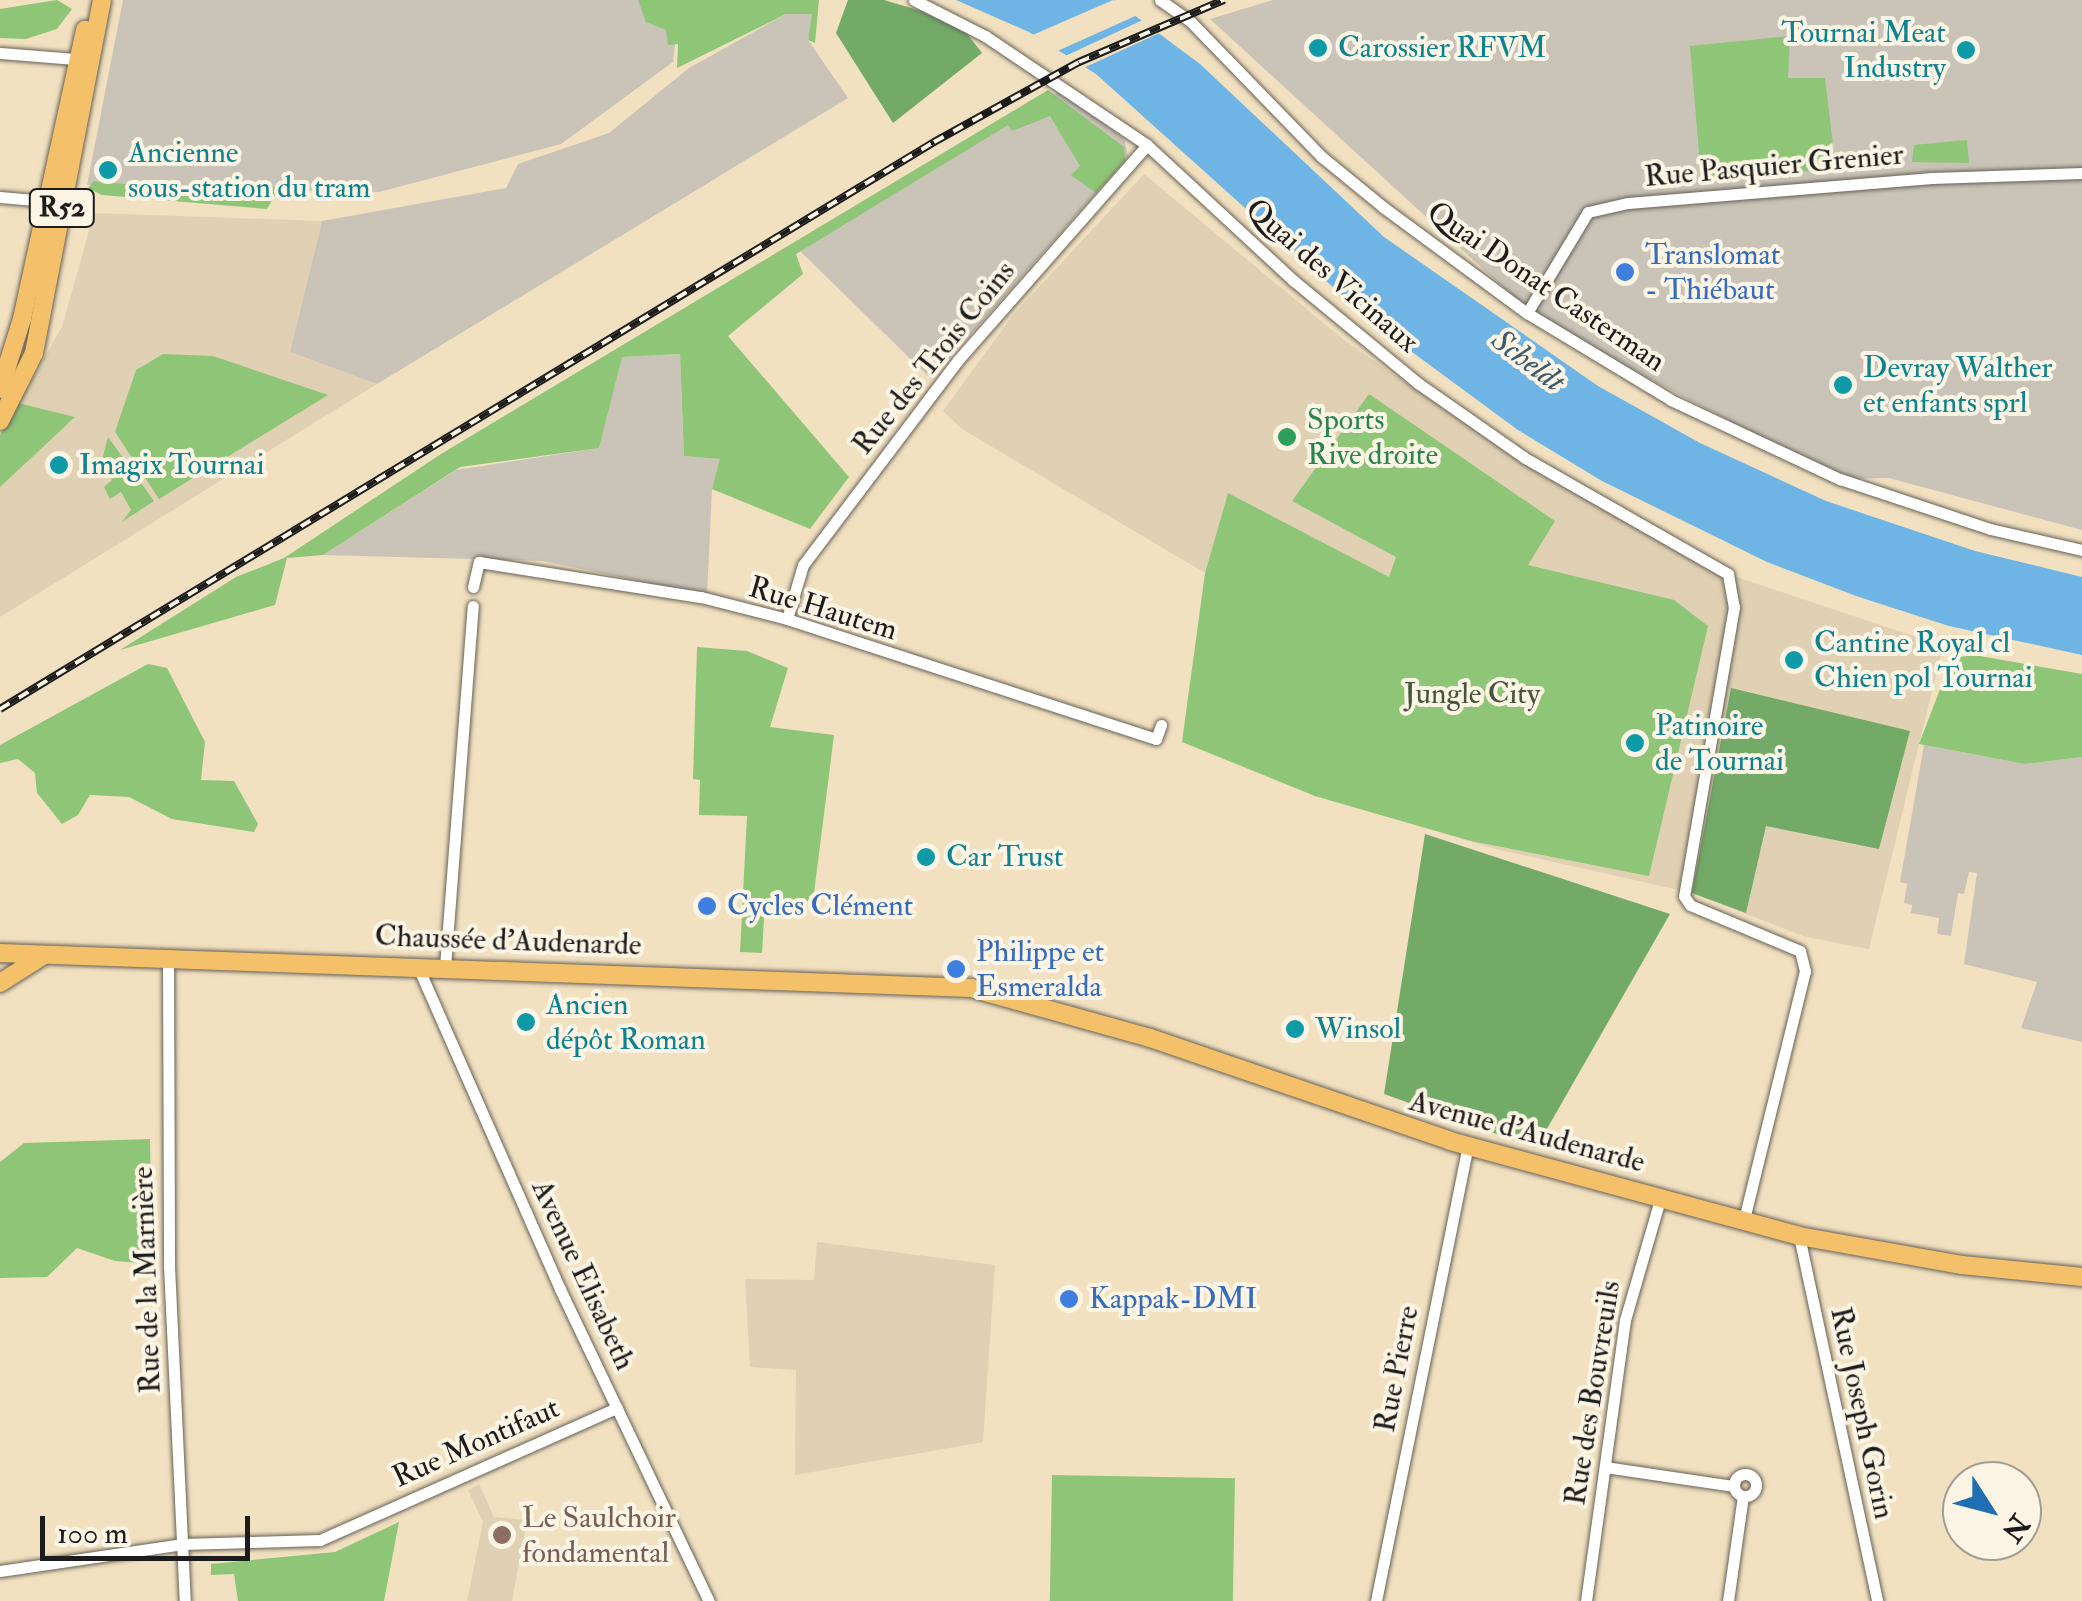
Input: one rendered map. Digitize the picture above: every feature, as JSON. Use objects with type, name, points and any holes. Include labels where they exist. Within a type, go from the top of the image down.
[{"type":"main road","name":"R52","points":[[0,421],[34,353],[92,20],[91,0]]},
{"type":"main road","name":"R52","points":[[0,389],[76,59],[102,0]]},
{"type":"main road","name":"Chaussée d'Audenarde","points":[[0,954],[971,988]]},
{"type":"main road","points":[[0,982],[44,955]]},
{"type":"main road","name":"Avenue d'Audenarde","points":[[971,988],[1150,1038],[1468,1146],[1799,1236],[1962,1265],[2082,1277]]},
{"type":"street","name":"Quai des Vicinaux","points":[[914,0],[985,36],[1147,145],[1294,281],[1419,384],[1525,458],[1728,574],[1734,606],[1684,896],[1690,905],[1800,952],[1805,971],[1744,1219]]},
{"type":"street","name":"Quai Donat Casterman","points":[[1160,0],[1190,21],[1322,157],[1527,312],[1671,400],[1788,458],[1990,529],[2082,550]]},
{"type":"street","points":[[0,53],[76,59]]},
{"type":"street","name":"Rue des Trois Coins","points":[[787,619],[802,566],[950,370],[1147,145]]},
{"type":"street","name":"Rue Pasquier Grenier","points":[[1527,312],[1588,212],[1628,203],[1932,178],[2082,173]]},
{"type":"street","points":[[0,197],[46,201]]},
{"type":"street","name":"Rue Hautem","points":[[472,587],[479,562],[684,594],[787,619],[1156,739],[1161,724]]},
{"type":"street","points":[[445,967],[473,606]]},
{"type":"street","name":"Rue de la Marnière","points":[[168,958],[169,1266],[185,1601]]},
{"type":"street","name":"Avenue Elisabeth","points":[[418,967],[617,1408],[709,1601]]},
{"type":"street","name":"Rue Pierre","points":[[1376,1601],[1468,1146]]},
{"type":"street","name":"Rue des Bouvreuils","points":[[1586,1601],[1625,1320],[1660,1196]]},
{"type":"street","name":"Rue Joseph Gorin","points":[[1799,1236],[1877,1601]]},
{"type":"street","name":"Rue Montifaut","points":[[0,1570],[183,1544],[320,1540],[617,1408]]},
{"type":"street","points":[[1605,1467],[1733,1486],[1743,1496]]},
{"type":"street","points":[[1733,1486],[1742,1474],[1753,1477],[1756,1488],[1743,1496]]},
{"type":"street","points":[[1728,1601],[1743,1496]]},
{"type":"shaded area","points":[[123,0],[680,0],[673,62],[561,144],[379,192],[87,185]]},
{"type":"shaded area","points":[[1273,0],[2082,0],[2082,530],[1889,478],[1840,479],[1540,321],[1210,19]]},
{"type":"shaded area","points":[[786,14],[813,14],[808,40],[848,98],[377,384],[290,352],[322,221],[506,188],[518,164],[609,133],[689,68]]},
{"type":"shaded area","points":[[1058,92],[1124,138],[1128,157],[931,379],[798,249]]},
{"type":"shaded area","points":[[1144,174],[1344,340],[1444,409],[1728,574],[1943,646],[1869,949],[1806,937],[1692,893],[1496,849],[1315,796],[1228,493],[1205,573],[962,429],[943,411],[1013,315]]},
{"type":"shaded area","points":[[94,213],[322,221],[290,352],[377,384],[0,617],[0,435],[62,327]]},
{"type":"shaded area","points":[[680,354],[684,456],[721,459],[712,490],[707,595],[543,561],[323,555],[456,470],[599,448],[621,357]]},
{"type":"shaded area","points":[[1924,745],[2025,764],[2082,757],[2082,1042],[2021,1028],[2037,982],[1964,964],[1977,873],[1969,872],[1964,894],[1958,893],[1951,936],[1937,934],[1939,918],[1911,913],[1912,905],[1904,903],[1907,884],[1900,882]]},
{"type":"shaded area","points":[[817,1242],[995,1265],[983,1442],[795,1475],[796,1370],[750,1367],[745,1279],[814,1280]]},
{"type":"shaded area","name":"Le Saulchoir fondamental","points":[[479,1484],[494,1517],[527,1520],[512,1601],[467,1601],[483,1522],[468,1490]]},
{"type":"green space","points":[[57,0],[72,9],[57,29],[26,39],[0,38],[0,9]]},
{"type":"green space","points":[[638,0],[819,0],[815,43],[808,40],[812,14],[786,14],[677,68],[678,44],[668,45],[666,30],[646,22]]},
{"type":"green space","points":[[848,0],[884,0],[921,11],[965,31],[982,53],[893,123],[836,33]]},
{"type":"green space","points":[[1790,36],[1788,78],[1825,78],[1836,170],[1701,176],[1690,46]]},
{"type":"green space","points":[[1048,90],[1124,147],[1125,161],[1096,193],[1071,175],[1080,166],[1050,116],[1012,131],[1008,125],[796,254],[803,274],[728,336],[849,477],[810,529],[712,489],[720,459],[684,456],[680,354],[622,357],[599,448],[460,467],[323,555],[287,558],[275,605],[120,650],[236,577],[284,558],[441,454]]},
{"type":"green space","points":[[1967,140],[1969,163],[1912,162],[1914,145]]},
{"type":"green space","points":[[94,181],[255,197],[283,182],[267,209],[102,195],[88,188]]},
{"type":"green space","points":[[163,354],[213,356],[328,395],[159,499],[115,432],[136,370]]},
{"type":"green space","name":"Jungle City","points":[[1369,394],[1555,521],[1528,565],[1674,600],[1708,626],[1649,876],[1471,841],[1315,796],[1182,742],[1205,573],[1228,493],[1389,577],[1396,557],[1292,501]]},
{"type":"green space","points":[[18,403],[75,417],[0,487],[0,435]]},
{"type":"green space","points":[[108,437],[154,501],[122,522],[131,510],[121,492],[110,499],[104,487],[112,480],[102,460]]},
{"type":"green space","points":[[697,647],[747,651],[788,668],[770,727],[834,735],[813,901],[765,901],[762,953],[740,952],[747,816],[699,815],[700,780],[693,779]]},
{"type":"green space","points":[[1974,655],[2082,674],[2082,757],[2025,764],[1919,744],[1952,658]]},
{"type":"green space","points":[[148,664],[167,668],[205,742],[201,780],[234,781],[258,824],[254,832],[172,819],[129,797],[90,795],[78,815],[62,824],[37,793],[35,773],[18,759],[0,763],[0,745]]},
{"type":"green space","points":[[1731,688],[1910,731],[1879,849],[1766,826],[1746,913],[1692,893]]},
{"type":"green space","points":[[1425,834],[1670,914],[1536,1148],[1384,1094]]},
{"type":"green space","points":[[150,1139],[152,1264],[115,1261],[77,1248],[47,1277],[0,1278],[0,1162],[24,1143]]},
{"type":"green space","points":[[1052,1475],[1235,1478],[1233,1601],[1050,1601]]},
{"type":"green space","points":[[399,1522],[384,1601],[238,1601],[234,1574],[211,1575],[211,1564],[335,1552]]},
{"type":"water","name":"Scheldt","points":[[956,0],[1114,0],[1200,64],[1384,237],[1598,386],[1700,443],[1826,501],[1975,551],[2082,577],[2082,655],[1949,626],[1859,597],[1767,562],[1602,481],[1518,430],[1374,324],[1096,74],[1029,32]]},
{"type":"pier","points":[[1113,0],[1142,13],[1053,53],[1028,37]]},
{"type":"pier","points":[[1149,17],[1166,30],[1079,70],[1061,58]]},
{"type":"railway","points":[[0,709],[934,142],[1079,62],[1224,0]]},
{"type":"place","name":"Carossier RFVM","points":[[1318,48]]},
{"type":"place","name":"Tournai Meat Industry","points":[[1966,50]]},
{"type":"place","name":"Ancienne sous-station du tram","points":[[108,170]]},
{"type":"place","name":"Translomat - Thiébaut","points":[[1625,272]]},
{"type":"place","name":"Devray Walther et enfants sprl","points":[[1843,385]]},
{"type":"place","name":"Sports Rive droite","points":[[1287,437]]},
{"type":"place","name":"Imagix Tournai","points":[[59,465]]},
{"type":"place","name":"Cantine Royal cl Chien pol Tournai","points":[[1794,660]]},
{"type":"place","name":"Patinoire de Tournai","points":[[1635,743]]},
{"type":"place","name":"Car Trust","points":[[926,857]]},
{"type":"place","name":"Cycles Clément","points":[[707,906]]},
{"type":"place","name":"Philippe et Esmeralda","points":[[956,969]]},
{"type":"place","name":"Ancien dépôt Roman","points":[[526,1022]]},
{"type":"place","name":"Winsol","points":[[1295,1029]]},
{"type":"place","name":"Kappak-DMI","points":[[1069,1299]]},
{"type":"place","name":"Le Saulchoir fondamental","points":[[502,1535]]}]
